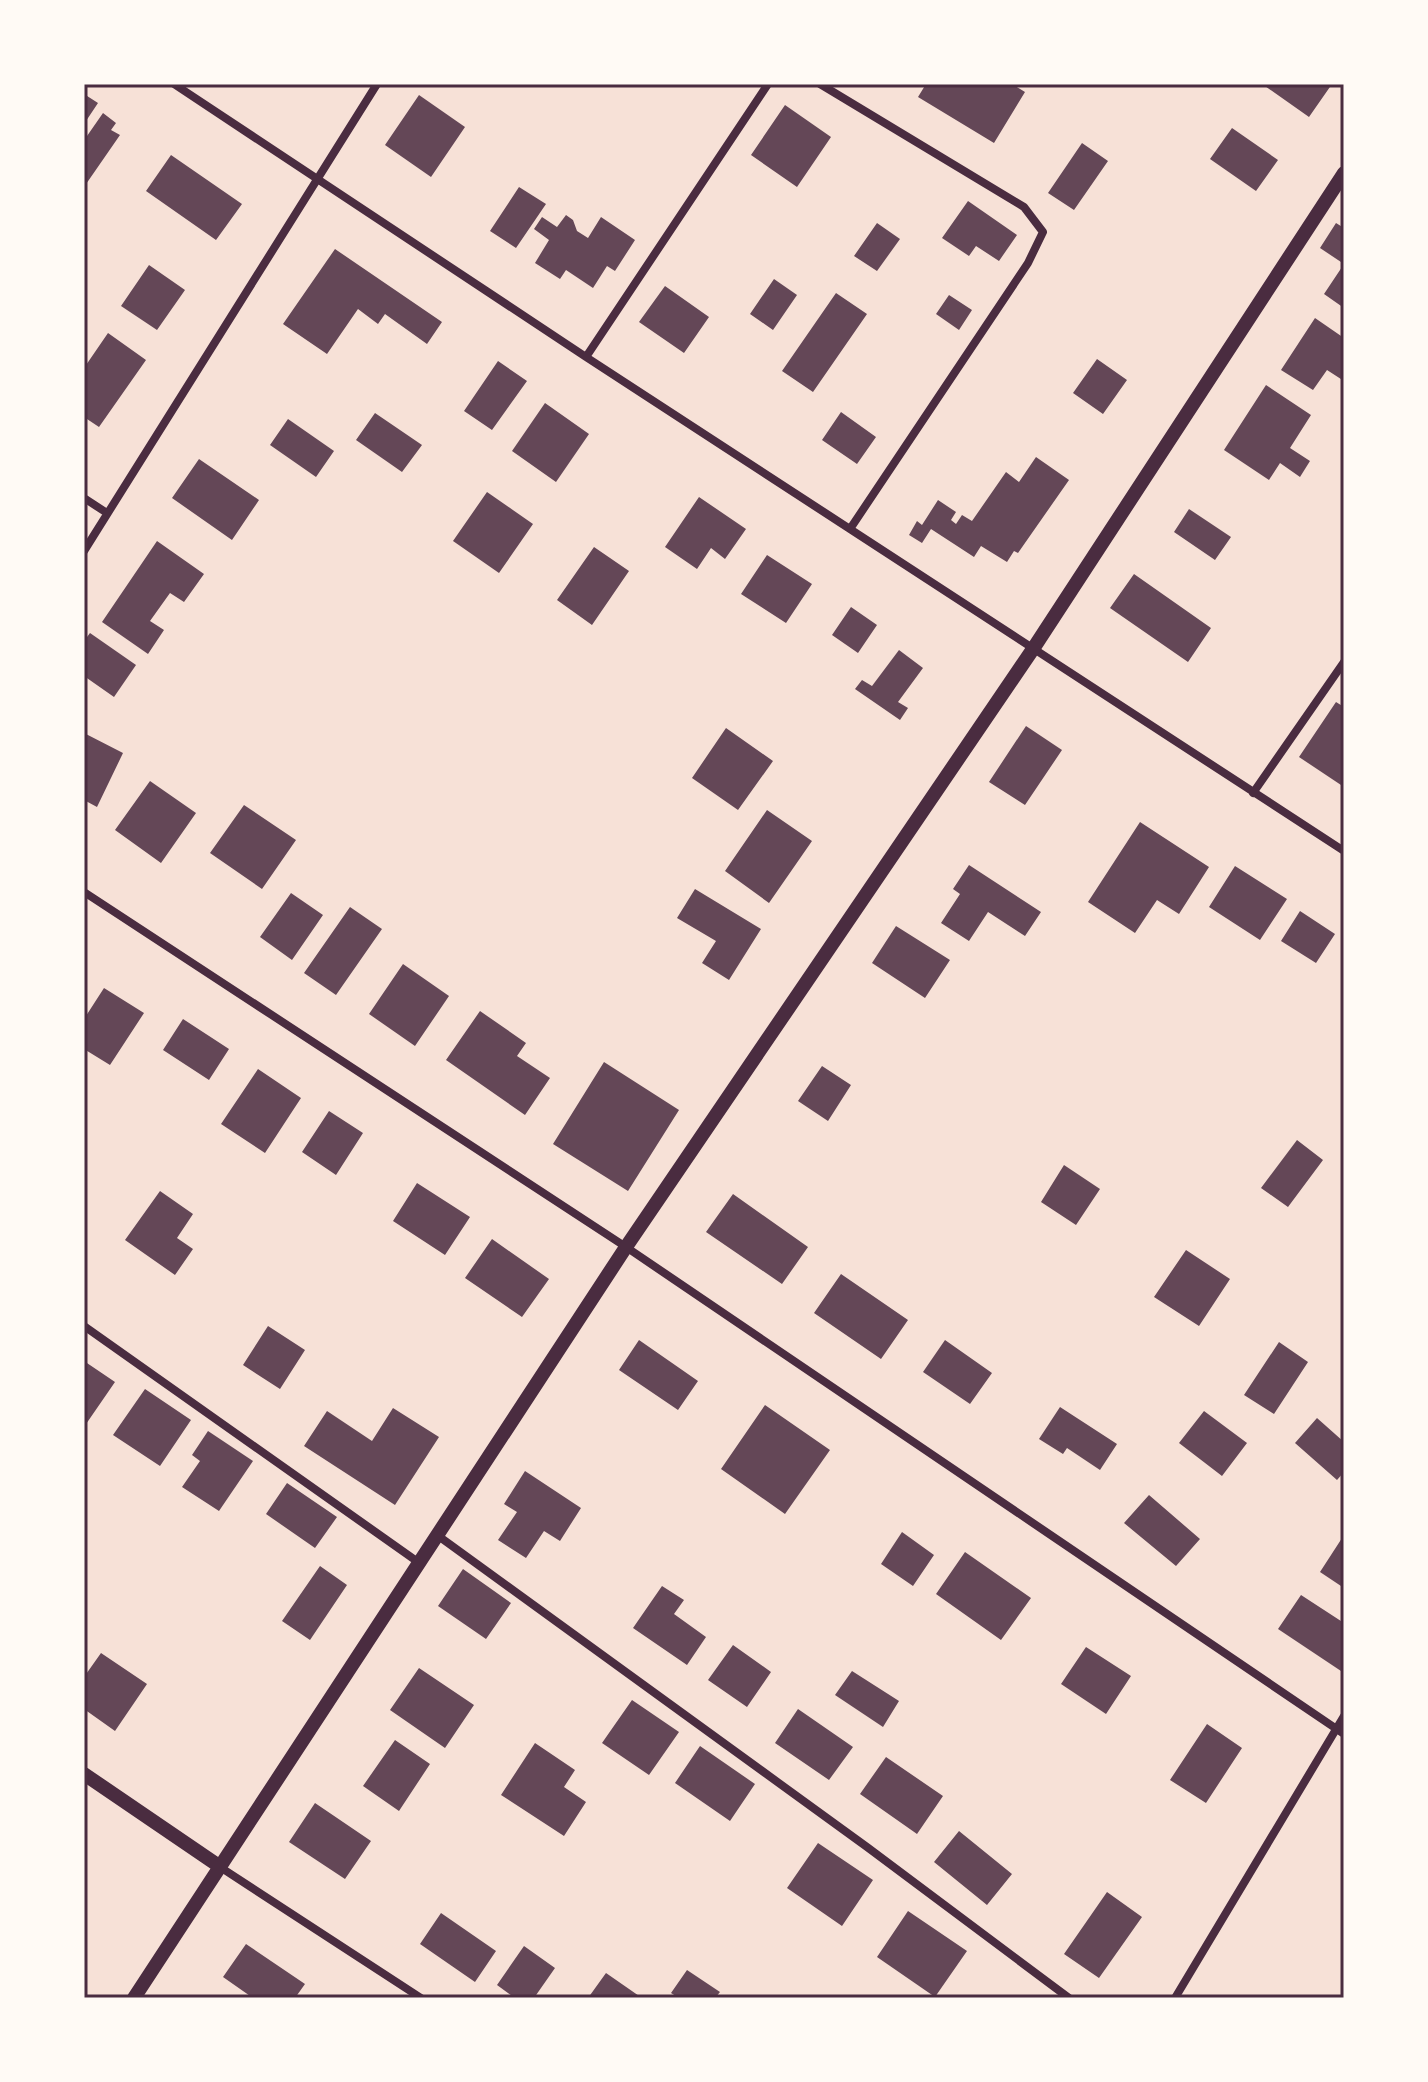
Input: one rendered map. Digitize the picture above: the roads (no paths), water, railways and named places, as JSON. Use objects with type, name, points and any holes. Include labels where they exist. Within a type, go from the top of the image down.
[{"type":"street","points":[[174,84],[586,357],[1344,851]]},
{"type":"street","points":[[84,551],[377,84]]},
{"type":"street","points":[[586,357],[768,84]]},
{"type":"street","points":[[820,84],[1024,207],[1043,232],[1028,263],[850,529]]},
{"type":"street","points":[[134,1998],[626,1247],[1033,649],[1344,173]]},
{"type":"street","points":[[84,498],[107,513]]},
{"type":"street","points":[[1253,793],[1344,662]]},
{"type":"street","points":[[84,892],[626,1247],[1344,1734]]},
{"type":"street","points":[[84,1326],[418,1562]]},
{"type":"street","points":[[437,1535],[867,1847],[1069,1998]]},
{"type":"street","points":[[1175,1998],[1344,1716]]},
{"type":"street","points":[[84,1774],[421,1998]]}]
